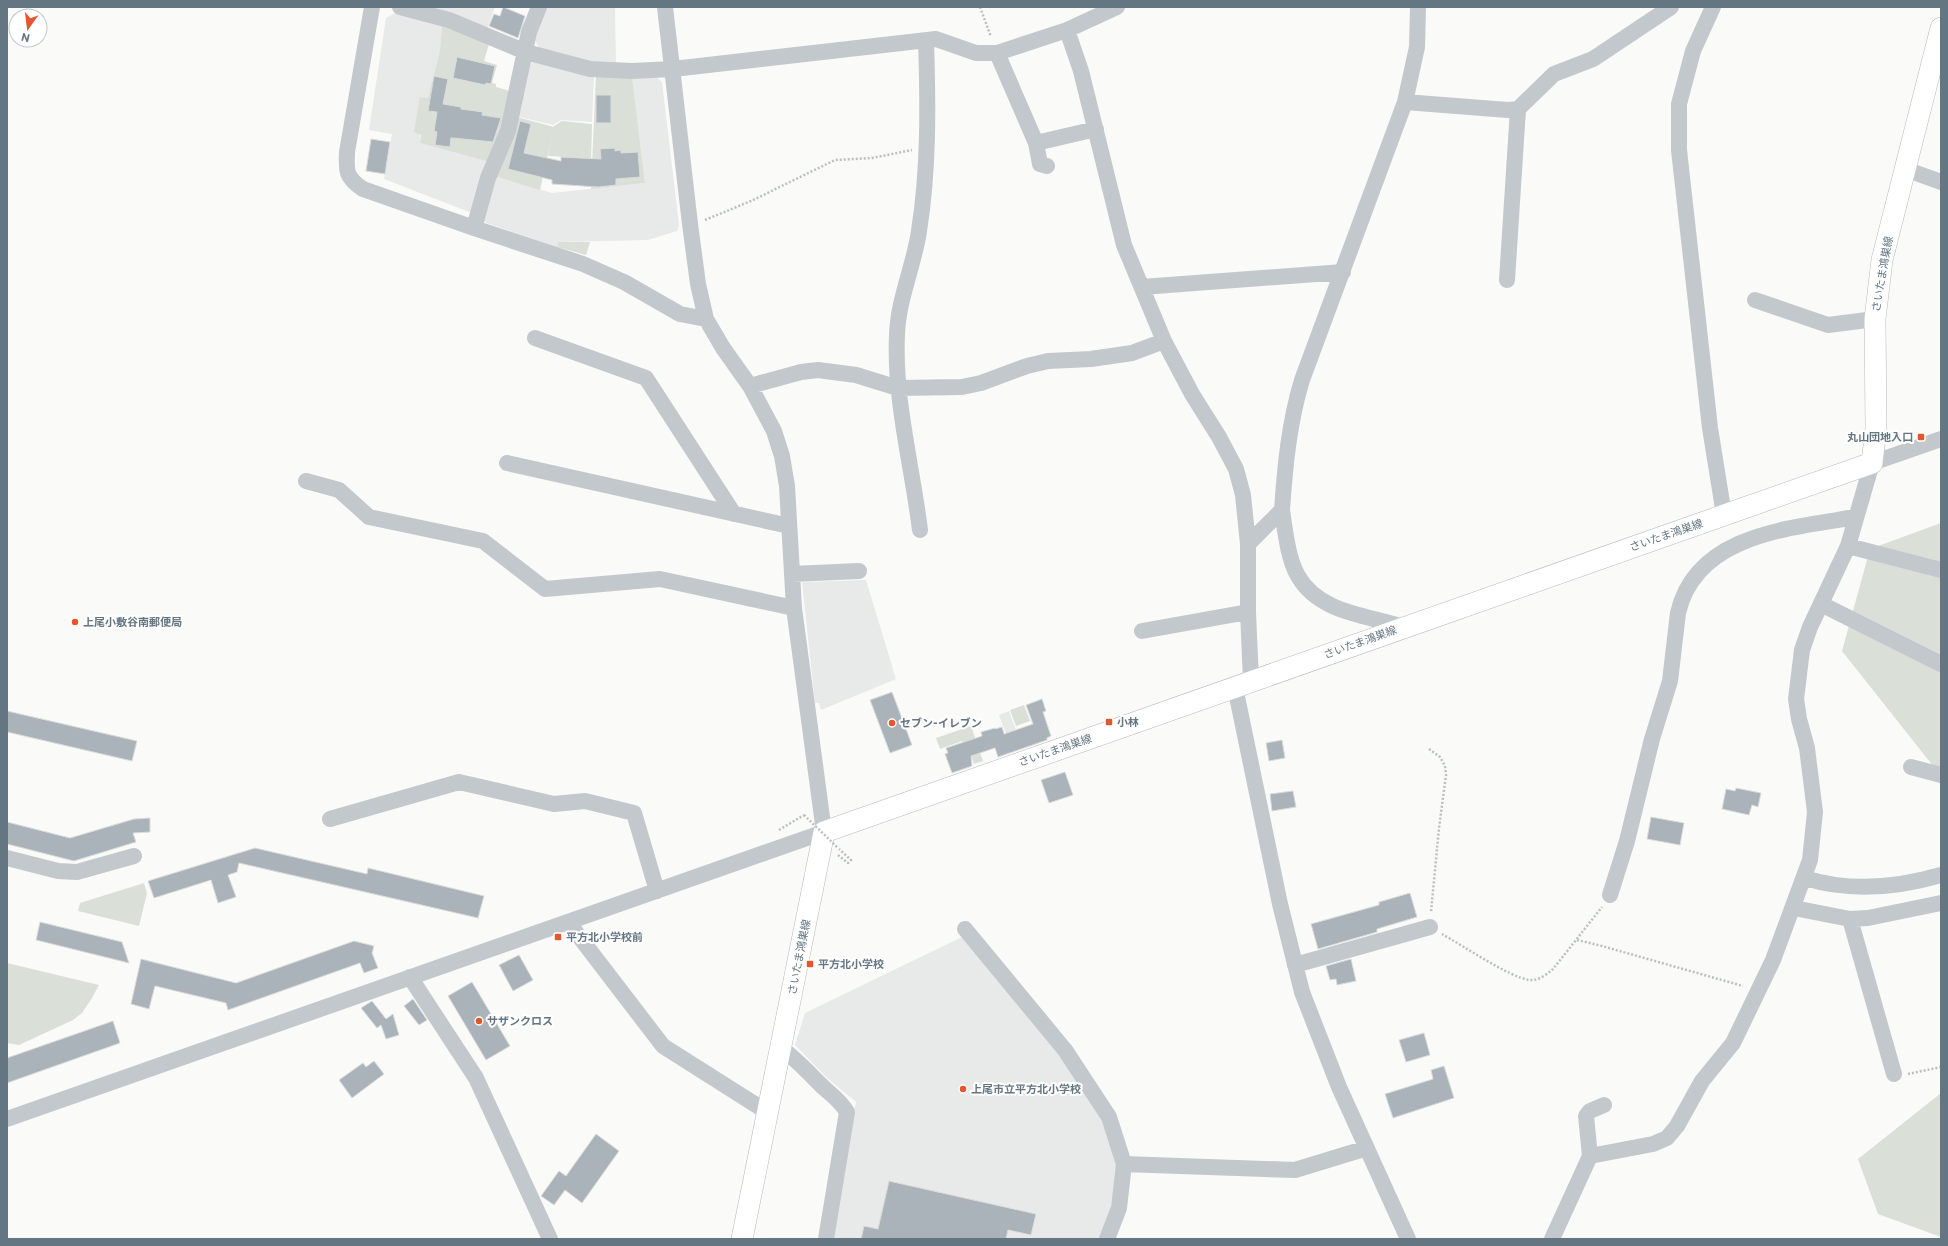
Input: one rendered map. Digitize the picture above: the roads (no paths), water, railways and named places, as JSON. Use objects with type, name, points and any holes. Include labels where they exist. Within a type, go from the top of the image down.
[{"type":"main road","name":"さいたま鴻巣線","points":[[742,1239],[824,832],[1872,462],[1876,428],[1875,319],[1882,260],[1941,28]]},
{"type":"street","points":[[372,7],[347,152],[346,168],[350,178],[363,188],[474,228],[583,264],[624,282],[680,314],[706,319]]},
{"type":"street","points":[[400,7],[449,20],[526,52],[590,69],[632,71],[673,69],[936,39],[976,53],[997,53],[1067,30],[1117,7]]},
{"type":"street","points":[[474,228],[488,178],[508,131],[526,52],[529,32],[539,7]]},
{"type":"street","points":[[7,1119],[824,832],[794,608],[787,486],[782,456],[774,431],[750,386],[723,348],[706,319],[698,284],[690,224],[665,7]]},
{"type":"street","points":[[1404,627],[1330,606],[1315,597],[1297,575],[1287,542],[1282,510],[1288,441],[1294,407],[1302,380],[1343,272],[1404,102],[1417,47],[1418,7]]},
{"type":"street","points":[[1404,102],[1508,110],[1518,109],[1554,74],[1593,59],[1671,7]]},
{"type":"street","points":[[1713,7],[1694,51],[1679,104],[1679,150],[1710,428],[1724,515]]},
{"type":"street","points":[[1067,30],[1081,71],[1124,245],[1164,341],[1192,394],[1219,437],[1236,469],[1244,495],[1248,544],[1248,612],[1243,684],[1295,965],[1302,992],[1339,1087],[1408,1239]]},
{"type":"street","points":[[920,530],[898,388],[897,335],[898,319],[919,232],[926,148],[926,40]]},
{"type":"street","points":[[997,53],[1036,143],[1040,164],[1047,166]]},
{"type":"street","points":[[1507,280],[1518,109]]},
{"type":"street","points":[[1036,143],[1096,129]]},
{"type":"street","points":[[1905,169],[1941,182]]},
{"type":"street","points":[[1142,287],[1343,272]]},
{"type":"street","points":[[1755,300],[1828,325],[1875,319]]},
{"type":"street","points":[[535,338],[646,378],[734,514]]},
{"type":"street","points":[[750,386],[801,372],[818,370],[856,375],[898,388],[962,387],[981,383],[1027,366],[1048,361],[1091,359],[1132,353],[1164,341]]},
{"type":"street","points":[[1590,1156],[1653,1144],[1667,1138],[1676,1126],[1702,1081],[1732,1043],[1774,960],[1805,878],[1810,860],[1815,812],[1807,748],[1799,720],[1796,700],[1802,650],[1810,626],[1848,546],[1872,462],[1941,439]]},
{"type":"street","points":[[507,463],[789,526]]},
{"type":"street","points":[[306,481],[339,490],[369,517],[483,541],[545,589],[660,579],[794,608]]},
{"type":"street","points":[[1248,544],[1282,510]]},
{"type":"street","points":[[1610,895],[1627,841],[1652,739],[1670,681],[1678,613],[1680,604],[1690,581],[1713,559],[1752,537],[1769,532],[1856,517]]},
{"type":"street","points":[[1848,546],[1941,570]]},
{"type":"street","points":[[792,574],[859,571]]},
{"type":"street","points":[[1821,604],[1941,664]]},
{"type":"street","points":[[1142,631],[1248,612]]},
{"type":"street","points":[[1911,767],[1941,775]]},
{"type":"street","points":[[330,819],[459,782],[554,804],[585,801],[634,813],[657,891]]},
{"type":"street","points":[[7,858],[58,871],[77,872],[134,856]]},
{"type":"street","points":[[1805,878],[1826,885],[1862,888],[1941,875]]},
{"type":"street","points":[[1794,908],[1850,919],[1868,918],[1941,903]]},
{"type":"street","points":[[1850,919],[1894,1074]]},
{"type":"street","points":[[568,922],[664,1046],[767,1112]]},
{"type":"street","points":[[1295,965],[1430,927]]},
{"type":"street","points":[[965,929],[1065,1050],[1108,1117],[1124,1164],[1119,1208],[1107,1239]]},
{"type":"street","points":[[410,977],[476,1078],[550,1239]]},
{"type":"street","points":[[781,1048],[798,1061],[821,1085],[842,1103],[847,1112],[826,1239]]},
{"type":"street","points":[[1552,1239],[1590,1156],[1586,1116],[1590,1111],[1604,1105]]},
{"type":"street","points":[[1124,1164],[1295,1170],[1367,1148]]},
{"type":"place","name":"丸山団地入口","points":[[1921,437]]},
{"type":"place","name":"上尾小敷谷南郵便局","points":[[75,622]]},
{"type":"place","name":"小林","points":[[1109,722]]},
{"type":"place","name":"セブン-イレブン","points":[[892,723]]},
{"type":"place","name":"平方北小学校前","points":[[558,937]]},
{"type":"place","name":"平方北小学校","points":[[810,964]]},
{"type":"place","name":"サザンクロス","points":[[479,1021]]},
{"type":"place","name":"上尾市立平方北小学校","points":[[963,1089]]}]
